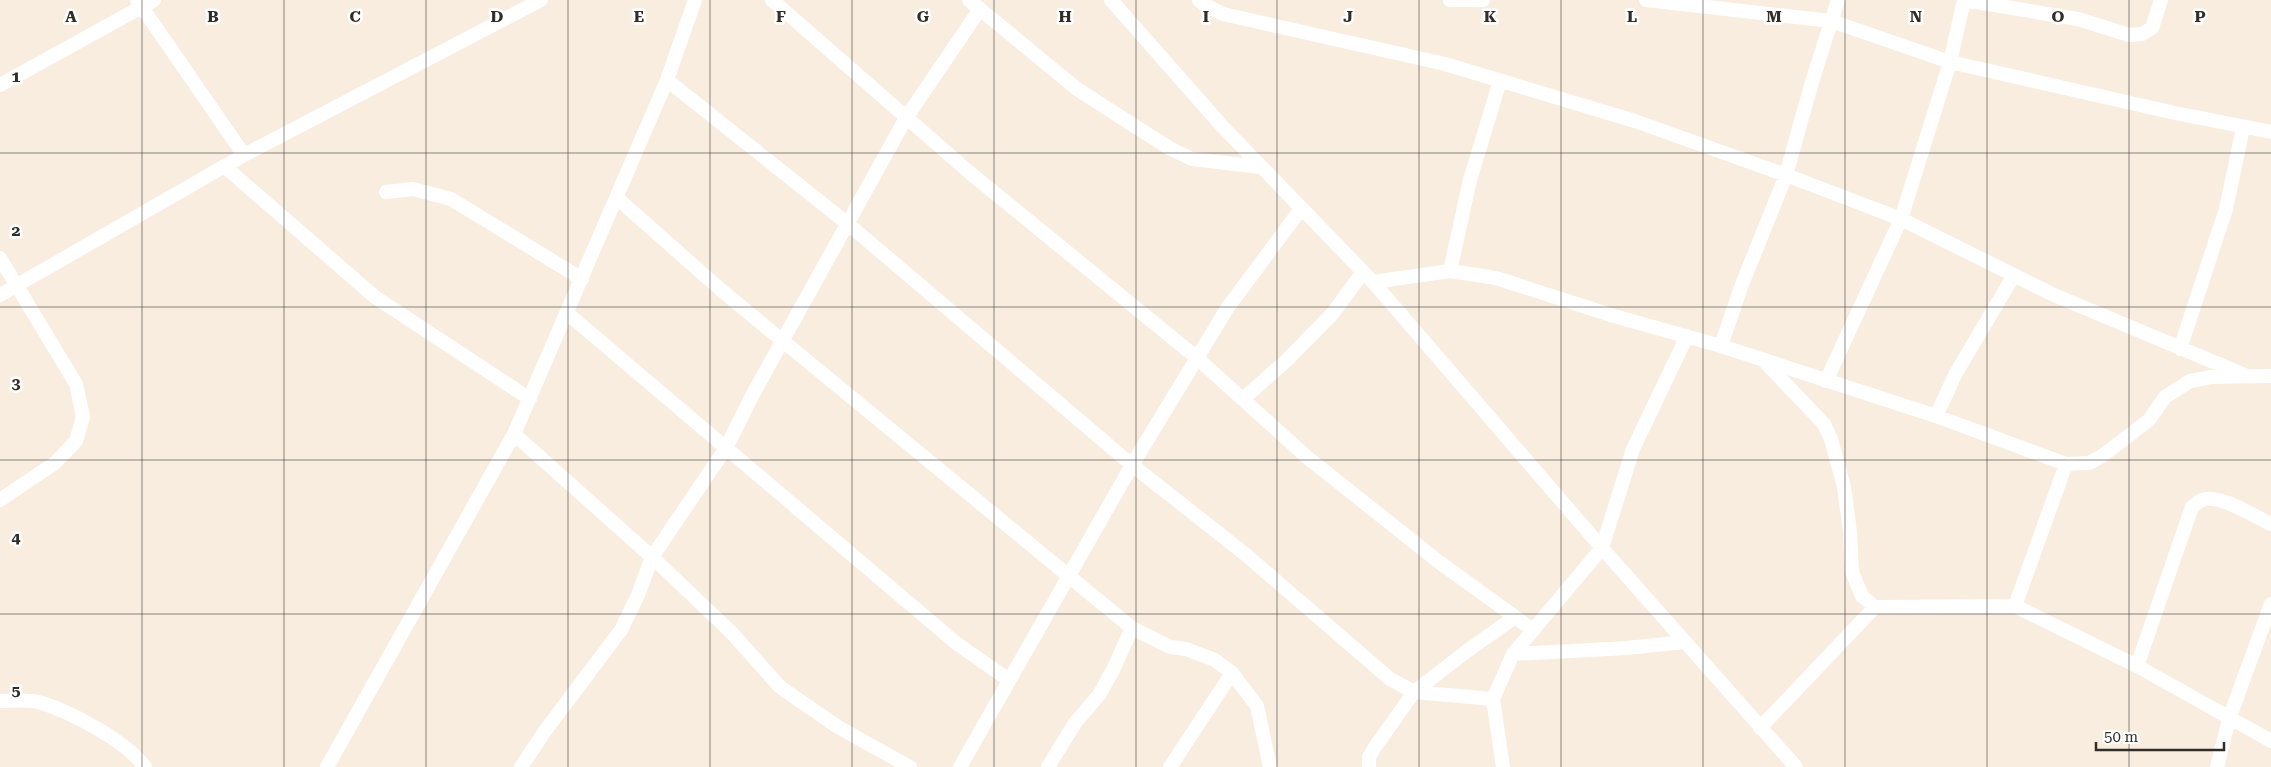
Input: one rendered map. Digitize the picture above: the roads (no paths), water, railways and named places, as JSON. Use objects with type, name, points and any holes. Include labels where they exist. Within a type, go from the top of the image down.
[{"type":"street","points":[[0,85],[139,4],[154,0]]},
{"type":"street","points":[[0,295],[244,155],[541,0]]},
{"type":"street","points":[[327,767],[514,434],[667,80],[695,0]]},
{"type":"street","points":[[772,0],[969,172],[1197,358],[1316,464],[1440,562],[1533,630]]},
{"type":"street","points":[[969,0],[1077,89],[1170,148],[1192,159],[1262,167]]},
{"type":"street","points":[[1111,0],[1300,209],[1368,277],[1684,642],[1796,767]]},
{"type":"street","points":[[1199,0],[1222,14],[1446,64],[1500,80],[1635,121],[1786,174],[1901,219],[2054,295],[2247,376]]},
{"type":"street","points":[[1450,0],[1484,0]]},
{"type":"street","points":[[1646,0],[1832,21],[1950,62],[2243,128],[2271,132]]},
{"type":"street","points":[[1721,346],[1741,288],[1786,174],[1838,0]]},
{"type":"street","points":[[1826,380],[1901,219],[1950,62],[1964,0],[2078,19],[2129,35],[2142,34],[2152,28],[2161,0]]},
{"type":"street","points":[[139,4],[244,155]]},
{"type":"street","points":[[521,767],[551,723],[621,630],[638,595],[652,557],[726,448],[906,118],[980,9]]},
{"type":"street","points":[[667,80],[848,224],[1132,465],[1245,554],[1390,679],[1414,692],[1493,699]]},
{"type":"street","points":[[1450,271],[1470,180],[1500,80]]},
{"type":"street","points":[[2180,349],[2226,209],[2243,128]]},
{"type":"street","points":[[224,166],[374,297],[530,399]]},
{"type":"street","points":[[386,192],[413,190],[451,199],[582,279]]},
{"type":"street","points":[[617,198],[783,341],[1132,628],[1170,647],[1186,649],[1215,660],[1232,673],[1257,706],[1270,767]]},
{"type":"street","points":[[960,767],[1132,465],[1228,307],[1300,209]]},
{"type":"street","points":[[0,258],[76,384],[83,417],[76,441],[54,463],[0,500]]},
{"type":"street","points":[[1243,399],[1288,359],[1368,277],[1450,271],[1496,278],[1614,316],[1721,346],[1936,416],[2066,464],[2090,463],[2102,456],[2149,420],[2164,397],[2190,381],[2211,377],[2271,376]]},
{"type":"street","points":[[1936,416],[1956,373],[2014,275]]},
{"type":"street","points":[[567,314],[956,643],[1009,680]]},
{"type":"street","points":[[1503,767],[1493,699],[1513,654],[1602,548],[1633,449],[1686,336]]},
{"type":"street","points":[[1764,360],[1824,424],[1831,439],[1844,487],[1850,532],[1852,572],[1862,596],[1874,607],[2015,606],[2137,666],[2271,741]]},
{"type":"street","points":[[514,434],[652,557],[731,632],[780,687],[838,727],[910,767]]},
{"type":"street","points":[[2015,606],[2066,464]]},
{"type":"street","points":[[2137,666],[2192,507],[2202,500],[2223,501],[2271,524]]},
{"type":"street","points":[[2217,767],[2229,719],[2271,604]]},
{"type":"street","points":[[1760,728],[1874,607]]},
{"type":"street","points":[[1369,767],[1369,757],[1372,752],[1414,692],[1467,650],[1515,617]]},
{"type":"street","points":[[1048,767],[1074,723],[1099,695],[1113,670],[1132,628]]},
{"type":"street","points":[[1513,654],[1627,648],[1684,642]]},
{"type":"street","points":[[1170,767],[1232,673]]},
{"type":"street","points":[[0,701],[41,702],[91,724],[138,757],[145,767]]}]
